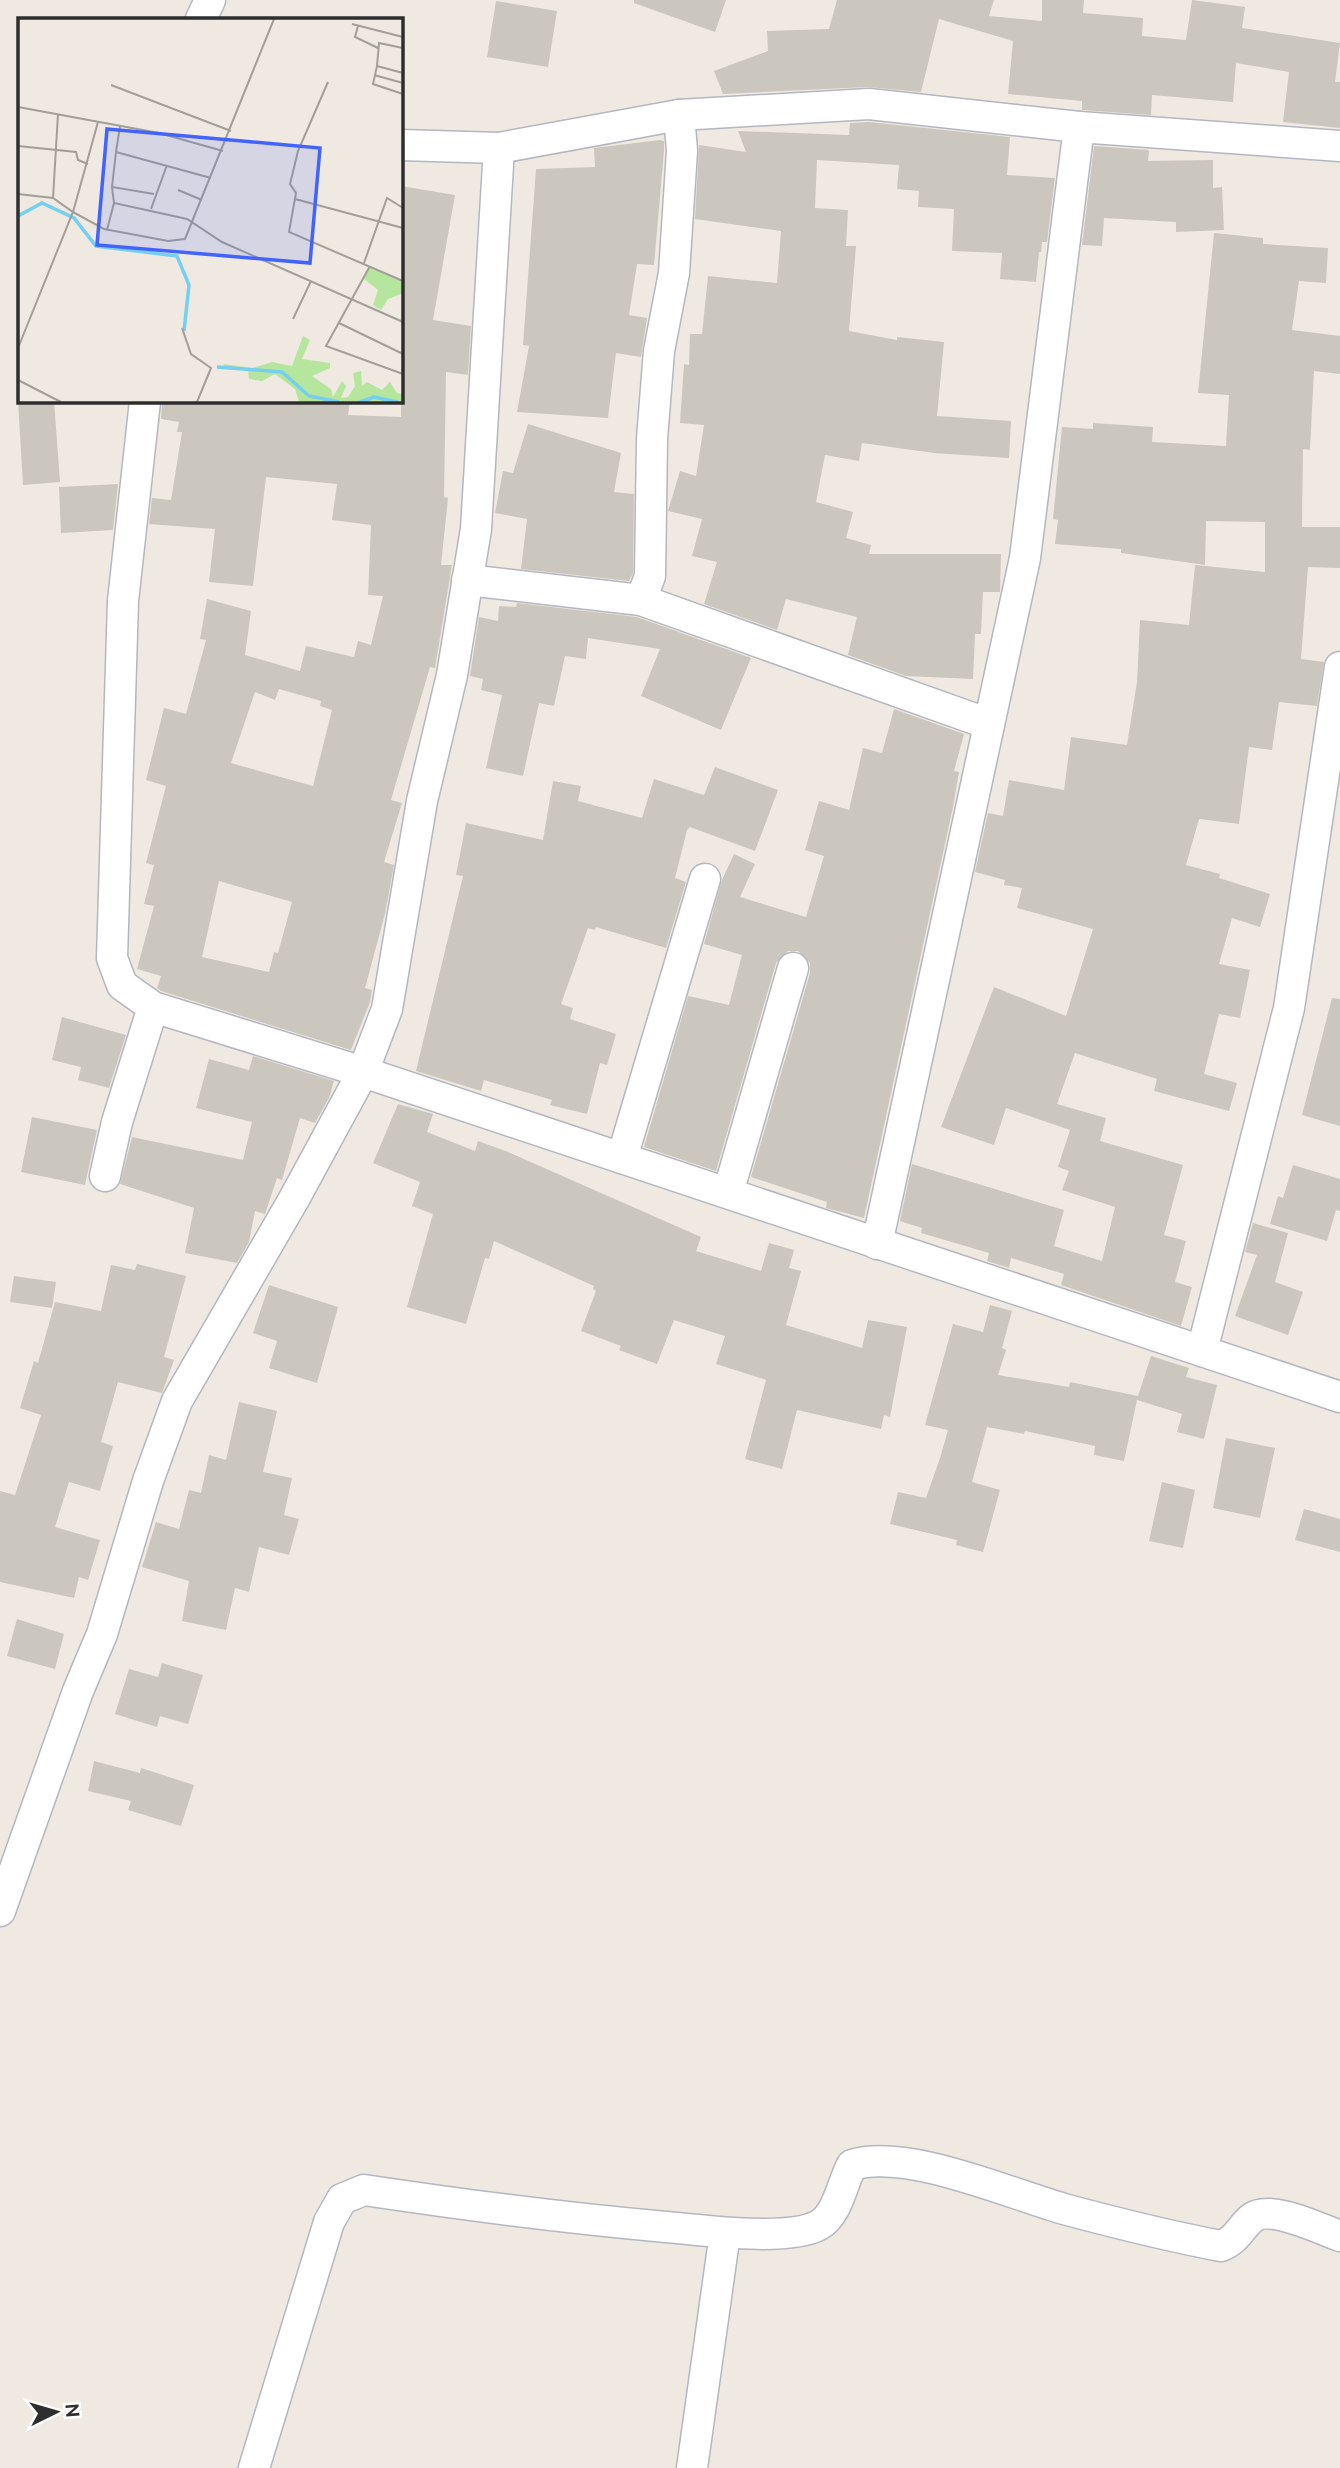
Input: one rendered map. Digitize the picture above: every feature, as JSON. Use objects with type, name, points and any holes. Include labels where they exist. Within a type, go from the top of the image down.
[{"type":"street","points":[[201,18],[210,0]]},
{"type":"street","points":[[402,145],[499,148],[678,115],[869,104],[1079,127],[1340,146]]},
{"type":"street","points":[[641,600],[650,576],[651,451],[659,351],[674,273],[682,151],[678,115]]},
{"type":"street","points":[[877,1244],[1025,558],[1079,127]]},
{"type":"street","points":[[0,1911],[78,1691],[102,1634],[151,1470],[177,1401],[294,1199],[363,1072],[387,1009],[422,801],[452,675],[476,528],[499,148]]},
{"type":"street","points":[[145,402],[123,601],[112,958],[122,985],[153,1007],[363,1072],[1340,1397]]},
{"type":"street","points":[[467,580],[641,600],[989,724]]},
{"type":"street","points":[[1202,1351],[1289,1008],[1340,667]]},
{"type":"street","points":[[622,1158],[705,879]]},
{"type":"street","points":[[727,1193],[793,968]]},
{"type":"street","points":[[105,1176],[117,1122],[153,1007]]},
{"type":"street","points":[[254,2468],[329,2222],[342,2199],[363,2190],[512,2213],[725,2233],[798,2232],[819,2225],[836,2204],[852,2165],[867,2160],[891,2160],[930,2168],[1065,2209],[1220,2246],[1231,2242],[1252,2217],[1264,2213],[1278,2214],[1340,2236]]},
{"type":"street","points":[[692,2468],[725,2233]]},
{"type":"building","points":[[634,0],[726,0],[715,32],[634,3]]},
{"type":"building","points":[[837,0],[994,0],[989,16],[1042,21],[1042,0],[1084,0],[1083,13],[1143,18],[1142,36],[1186,40],[1192,0],[1245,7],[1242,28],[1340,43],[1335,82],[1340,82],[1340,128],[1283,122],[1289,72],[1236,63],[1233,102],[1152,95],[1151,115],[1082,110],[1082,101],[1008,94],[1013,41],[939,19],[921,92],[868,87],[723,94],[714,71],[768,51],[767,31],[829,29]]},
{"type":"building","points":[[496,1],[557,11],[548,67],[487,57]]},
{"type":"building","points":[[869,122],[1010,137],[1007,175],[1055,178],[1047,242],[1042,242],[1039,252],[1036,282],[1000,279],[1002,253],[952,251],[954,209],[918,207],[919,191],[897,189],[899,165],[817,160],[815,208],[848,210],[846,246],[856,246],[849,331],[897,340],[897,337],[944,342],[937,416],[1011,421],[1009,458],[934,453],[862,443],[859,461],[825,455],[816,502],[853,512],[846,538],[871,545],[869,554],[1001,554],[1000,592],[983,592],[981,634],[975,634],[973,679],[906,676],[848,655],[857,617],[786,599],[777,630],[704,604],[717,562],[692,556],[702,519],[668,511],[680,471],[696,476],[704,425],[680,423],[684,364],[689,365],[690,334],[702,334],[708,276],[777,283],[781,231],[695,219],[699,145],[746,152],[738,131],[849,135],[850,123]]},
{"type":"building","points":[[664,141],[664,151],[654,265],[637,264],[629,315],[647,318],[641,357],[616,353],[608,418],[517,412],[529,346],[523,345],[536,169],[595,167],[594,148]]},
{"type":"building","points":[[1094,146],[1149,150],[1148,161],[1213,160],[1213,188],[1222,187],[1224,230],[1176,232],[1176,222],[1104,218],[1102,246],[1082,245]]},
{"type":"building","points":[[402,186],[455,195],[433,320],[471,326],[468,375],[446,372],[444,497],[448,498],[441,565],[452,565],[435,668],[430,667],[391,800],[402,803],[384,862],[394,865],[385,914],[365,988],[372,990],[370,1002],[351,1050],[161,991],[157,988],[161,976],[137,969],[154,906],[144,904],[154,865],[146,863],[166,786],[146,780],[164,708],[186,714],[206,640],[200,639],[207,599],[251,611],[245,655],[300,671],[306,646],[354,657],[358,641],[371,645],[383,596],[368,595],[371,525],[332,520],[337,484],[266,477],[253,586],[209,582],[215,529],[149,524],[152,498],[171,500],[182,432],[177,432],[179,422],[161,419],[162,402],[350,402],[348,415],[401,417]],"holes":[[[279,689],[321,701],[320,706],[332,710],[313,786],[231,763],[255,692],[275,700]],[[219,881],[292,902],[278,953],[274,952],[269,972],[202,957]]]},
{"type":"building","points":[[1214,233],[1263,238],[1263,244],[1328,248],[1326,283],[1299,281],[1292,330],[1340,336],[1340,374],[1314,371],[1310,450],[1303,449],[1302,527],[1340,527],[1340,568],[1308,567],[1301,659],[1324,662],[1317,706],[1279,702],[1272,750],[1249,747],[1239,824],[1199,819],[1186,865],[1220,874],[1219,878],[1270,894],[1260,927],[1232,918],[1219,964],[1250,970],[1240,1018],[1219,1014],[1204,1074],[1237,1083],[1229,1111],[1154,1091],[1157,1079],[1075,1053],[1057,1104],[1106,1118],[1100,1141],[1183,1165],[1164,1235],[1186,1241],[1175,1282],[1192,1287],[1181,1326],[1061,1285],[1064,1274],[1011,1258],[1009,1268],[987,1261],[989,1253],[921,1233],[922,1228],[900,1221],[912,1164],[1064,1210],[1054,1246],[1102,1261],[1115,1207],[1062,1190],[1069,1171],[1058,1167],[1070,1130],[1006,1108],[994,1145],[941,1127],[994,987],[1066,1016],[1093,929],[1017,908],[1022,888],[1004,885],[1005,880],[975,872],[988,813],[1003,816],[1009,780],[1064,790],[1071,737],[1127,745],[1137,682],[1140,620],[1189,625],[1195,565],[1265,572],[1265,522],[1206,521],[1205,565],[1121,553],[1121,549],[1055,544],[1058,520],[1053,519],[1062,427],[1093,429],[1093,423],[1153,427],[1152,442],[1226,446],[1229,395],[1198,393]]},
{"type":"building","points":[[18,402],[54,402],[60,482],[23,485]]},
{"type":"building","points":[[528,424],[621,453],[614,492],[634,494],[633,573],[629,581],[521,569],[527,519],[495,513],[503,471],[513,473]]},
{"type":"building","points":[[118,484],[113,530],[61,533],[59,487]]},
{"type":"building","points":[[517,603],[637,617],[751,658],[721,730],[641,696],[660,649],[588,638],[586,659],[565,656],[554,706],[539,703],[523,776],[486,768],[502,695],[481,690],[483,679],[470,676],[479,617],[498,621],[499,606],[516,607]]},
{"type":"building","points":[[894,709],[964,734],[954,771],[959,772],[953,807],[864,1218],[826,1208],[827,1202],[751,1177],[810,973],[810,963],[798,951],[788,951],[776,963],[716,1171],[644,1147],[688,996],[729,1005],[742,955],[704,944],[722,880],[734,854],[755,864],[740,897],[806,917],[824,856],[805,850],[819,801],[849,810],[863,748],[882,753]]},
{"type":"building","points":[[715,767],[778,790],[755,851],[690,827],[687,830],[675,878],[686,882],[666,948],[596,927],[595,930],[588,928],[561,1004],[573,1008],[570,1019],[616,1034],[607,1065],[600,1063],[587,1114],[550,1105],[552,1100],[484,1080],[481,1091],[416,1071],[463,876],[456,875],[466,823],[543,840],[553,781],[581,786],[578,801],[642,818],[654,779],[704,795]]},
{"type":"building","points":[[1332,998],[1340,999],[1340,1126],[1302,1115]]},
{"type":"building","points":[[62,1017],[126,1035],[109,1088],[78,1080],[81,1067],[52,1060]]},
{"type":"building","points":[[253,1056],[334,1081],[329,1098],[315,1123],[300,1118],[282,1180],[277,1178],[265,1214],[255,1211],[249,1242],[237,1263],[185,1253],[194,1208],[120,1184],[132,1137],[243,1160],[252,1122],[196,1108],[209,1059],[249,1070]]},
{"type":"building","points":[[398,1104],[433,1114],[427,1132],[475,1151],[478,1141],[508,1152],[701,1237],[696,1251],[761,1271],[769,1243],[794,1250],[789,1268],[801,1271],[786,1325],[862,1348],[868,1320],[907,1327],[890,1417],[884,1415],[881,1429],[797,1410],[782,1469],[745,1459],[766,1380],[716,1364],[725,1336],[674,1320],[657,1364],[619,1350],[621,1346],[581,1331],[596,1291],[594,1286],[494,1241],[489,1259],[485,1258],[466,1324],[407,1307],[433,1214],[412,1206],[420,1182],[373,1163]]},
{"type":"building","points":[[32,1117],[97,1130],[85,1185],[21,1172]]},
{"type":"building","points":[[1293,1165],[1340,1179],[1340,1211],[1336,1210],[1327,1241],[1270,1224],[1278,1196],[1283,1198]]},
{"type":"building","points":[[1253,1223],[1288,1233],[1275,1282],[1303,1292],[1288,1335],[1235,1316],[1257,1255],[1245,1252]]},
{"type":"building","points":[[137,1264],[186,1276],[164,1357],[174,1360],[162,1393],[118,1382],[101,1442],[113,1446],[100,1491],[69,1482],[55,1527],[100,1540],[88,1580],[79,1577],[74,1598],[0,1582],[0,1491],[15,1495],[41,1415],[20,1408],[34,1361],[38,1363],[55,1302],[101,1311],[111,1265],[135,1270]]},
{"type":"building","points":[[14,1276],[56,1282],[52,1308],[10,1302]]},
{"type":"building","points":[[269,1285],[338,1307],[317,1383],[269,1368],[277,1341],[253,1333]]},
{"type":"building","points":[[990,1305],[1012,1311],[1002,1348],[1006,1350],[998,1375],[1069,1387],[1070,1382],[1138,1396],[1151,1356],[1189,1368],[1186,1377],[1217,1385],[1204,1439],[1177,1432],[1182,1414],[1137,1400],[1124,1461],[1094,1455],[1095,1446],[1025,1431],[1024,1434],[987,1427],[972,1482],[1000,1490],[983,1552],[956,1545],[957,1540],[890,1524],[898,1492],[926,1498],[940,1458],[948,1430],[925,1425],[953,1324],[983,1332]]},
{"type":"building","points":[[239,1402],[277,1411],[263,1472],[292,1478],[284,1515],[299,1519],[289,1555],[259,1547],[249,1592],[235,1588],[226,1630],[182,1621],[189,1581],[142,1567],[156,1522],[179,1529],[189,1490],[201,1493],[209,1455],[226,1460]]},
{"type":"building","points":[[1226,1438],[1275,1448],[1260,1518],[1213,1508]]},
{"type":"building","points":[[1162,1482],[1195,1490],[1183,1548],[1149,1541]]},
{"type":"building","points":[[1304,1509],[1340,1519],[1340,1552],[1295,1540]]},
{"type":"building","points":[[17,1619],[64,1634],[55,1669],[7,1656]]},
{"type":"building","points":[[162,1663],[203,1675],[188,1724],[160,1716],[157,1727],[115,1714],[129,1669],[158,1677]]},
{"type":"building","points":[[94,1761],[140,1773],[141,1768],[194,1785],[181,1826],[128,1810],[131,1801],[88,1791]]}]
